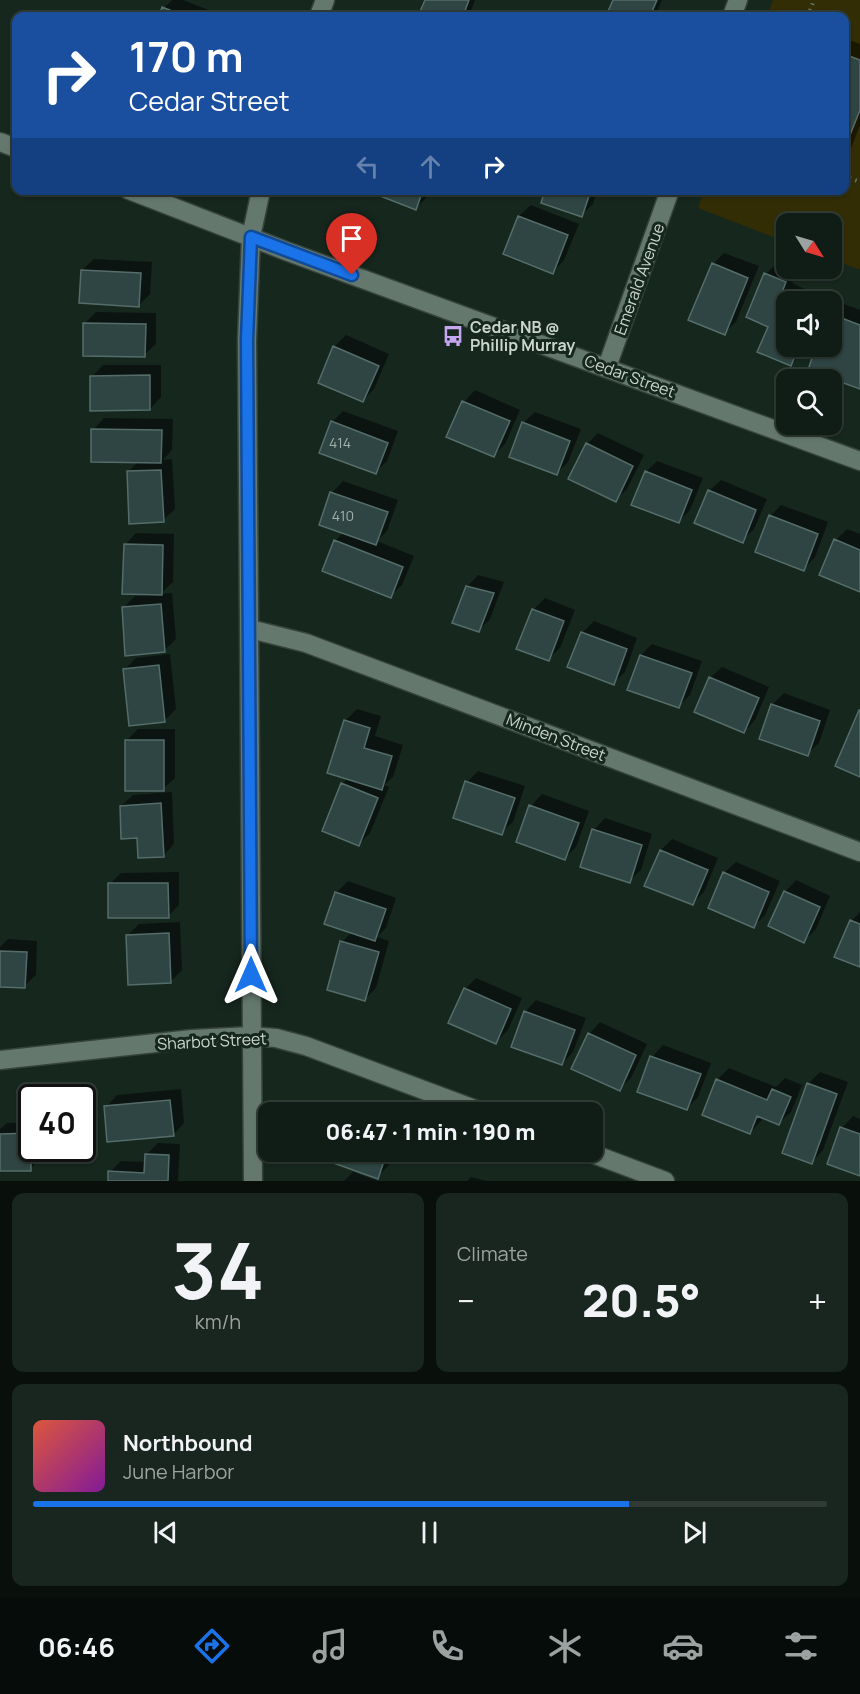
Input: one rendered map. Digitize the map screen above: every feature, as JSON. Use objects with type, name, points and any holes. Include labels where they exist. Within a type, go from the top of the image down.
[{"type":"street","name":"Cedar Street","points":[[142,195],[860,461]]},
{"type":"street","points":[[253,1181],[247,340],[251,237],[260,195]]},
{"type":"street","name":"Emerald Avenue","points":[[607,367],[668,195]]},
{"type":"street","name":"Minden Street","points":[[250,629],[317,647],[860,852]]},
{"type":"street","name":"Sharbot Street","points":[[0,1060],[192,1039],[251,1036],[276,1038],[306,1046],[455,1102]]},
{"type":"street","points":[[603,1158],[665,1181]]},
{"type":"shaded area","points":[[773,0],[860,0],[860,270],[842,263],[842,213],[776,213],[776,238],[698,208],[703,195],[849,195],[849,12],[768,12]]},
{"type":"building","points":[[425,0],[469,0],[464,12],[420,12]]},
{"type":"building","points":[[613,0],[657,0],[652,12],[608,12]]},
{"type":"building","points":[[162,7],[175,12],[160,12]]},
{"type":"building","points":[[849,56],[860,60],[860,110],[849,138]]},
{"type":"building","points":[[378,195],[421,195],[416,210]]},
{"type":"building","points":[[543,195],[589,195],[582,217],[541,203]]},
{"type":"building","points":[[518,216],[568,235],[553,274],[503,254]]},
{"type":"building","points":[[712,263],[748,278],[725,335],[688,320]]},
{"type":"building","points":[[81,270],[141,273],[139,307],[79,303]]},
{"type":"building","points":[[764,273],[786,282],[783,291],[776,291],[776,357],[795,357],[791,366],[757,352],[768,327],[746,317]]},
{"type":"building","points":[[842,318],[860,325],[860,389],[842,382],[842,369],[808,369],[812,357],[842,357]]},
{"type":"building","points":[[83,323],[146,324],[145,357],[83,356]]},
{"type":"building","points":[[333,346],[379,366],[363,402],[318,383]]},
{"type":"building","points":[[150,375],[150,410],[90,411],[90,376]]},
{"type":"building","points":[[462,401],[510,421],[494,457],[446,437]]},
{"type":"building","points":[[331,421],[388,443],[376,474],[319,453]]},
{"type":"building","points":[[522,422],[570,441],[557,475],[509,457]]},
{"type":"building","points":[[91,429],[162,430],[161,463],[91,462]]},
{"type":"building","points":[[586,443],[633,466],[616,502],[568,479]]},
{"type":"building","points":[[161,470],[164,522],[129,524],[127,471]]},
{"type":"building","points":[[645,471],[692,490],[679,523],[631,505]]},
{"type":"building","points":[[708,490],[756,510],[743,543],[694,523]]},
{"type":"building","points":[[330,492],[388,512],[376,545],[319,525]]},
{"type":"building","points":[[769,515],[818,534],[804,571],[755,552]]},
{"type":"building","points":[[834,539],[860,550],[860,592],[819,575]]},
{"type":"building","points":[[334,540],[403,567],[391,598],[322,571]]},
{"type":"building","points":[[124,544],[163,545],[162,595],[122,594]]},
{"type":"building","points":[[466,586],[494,593],[479,632],[452,623]]},
{"type":"building","points":[[161,604],[165,652],[125,656],[122,607]]},
{"type":"building","points":[[532,609],[564,621],[549,661],[516,649]]},
{"type":"building","points":[[581,632],[627,649],[614,685],[567,667]]},
{"type":"building","points":[[640,655],[692,673],[679,708],[627,690]]},
{"type":"building","points":[[159,665],[165,722],[129,726],[123,669]]},
{"type":"building","points":[[709,677],[759,698],[744,733],[694,712]]},
{"type":"building","points":[[771,704],[820,721],[808,756],[759,739]]},
{"type":"building","points":[[860,710],[860,777],[835,766]]},
{"type":"building","points":[[344,720],[370,728],[364,748],[392,756],[382,790],[327,773]]},
{"type":"building","points":[[125,740],[164,740],[164,791],[125,791]]},
{"type":"building","points":[[465,781],[515,798],[502,835],[453,818]]},
{"type":"building","points":[[341,783],[378,798],[359,846],[322,831]]},
{"type":"building","points":[[161,803],[164,857],[138,858],[137,838],[121,839],[120,806]]},
{"type":"building","points":[[529,805],[579,823],[565,860],[516,842]]},
{"type":"building","points":[[592,829],[642,845],[630,883],[580,867]]},
{"type":"building","points":[[660,850],[708,870],[693,905],[644,886]]},
{"type":"building","points":[[723,872],[769,892],[754,928],[708,908]]},
{"type":"building","points":[[108,883],[168,883],[169,918],[108,918]]},
{"type":"building","points":[[784,891],[820,907],[804,943],[768,926]]},
{"type":"building","points":[[335,892],[386,909],[375,941],[324,924]]},
{"type":"building","points":[[850,920],[860,924],[860,967],[834,957]]},
{"type":"building","points":[[169,933],[171,983],[128,985],[126,935]]},
{"type":"building","points":[[340,941],[379,952],[365,1001],[327,990]]},
{"type":"building","points":[[0,951],[27,952],[25,988],[0,987]]},
{"type":"building","points":[[464,988],[511,1009],[496,1044],[448,1023]]},
{"type":"building","points":[[524,1011],[575,1030],[562,1065],[511,1047]]},
{"type":"building","points":[[588,1033],[636,1055],[620,1091],[571,1069]]},
{"type":"building","points":[[650,1056],[701,1074],[687,1110],[637,1092]]},
{"type":"building","points":[[716,1079],[767,1100],[772,1089],[791,1097],[779,1125],[757,1116],[750,1134],[702,1115]]},
{"type":"building","points":[[807,1083],[837,1094],[812,1164],[782,1153]]},
{"type":"building","points":[[170,1100],[174,1136],[107,1142],[104,1106]]},
{"type":"building","points":[[840,1127],[860,1134],[860,1176],[827,1164]]},
{"type":"building","points":[[18,1133],[18,1162],[31,1162],[31,1171],[0,1171],[0,1134]]},
{"type":"building","points":[[145,1154],[169,1155],[168,1181],[108,1181],[108,1171],[144,1173]]},
{"type":"building","points":[[331,1162],[384,1162],[378,1179]]},
{"type":"place","name":"Cedar NB @ Phillip Murray","points":[[453,336]]},
{"type":"route","points":[[251,975],[247,340],[251,237],[352,275]]}]
